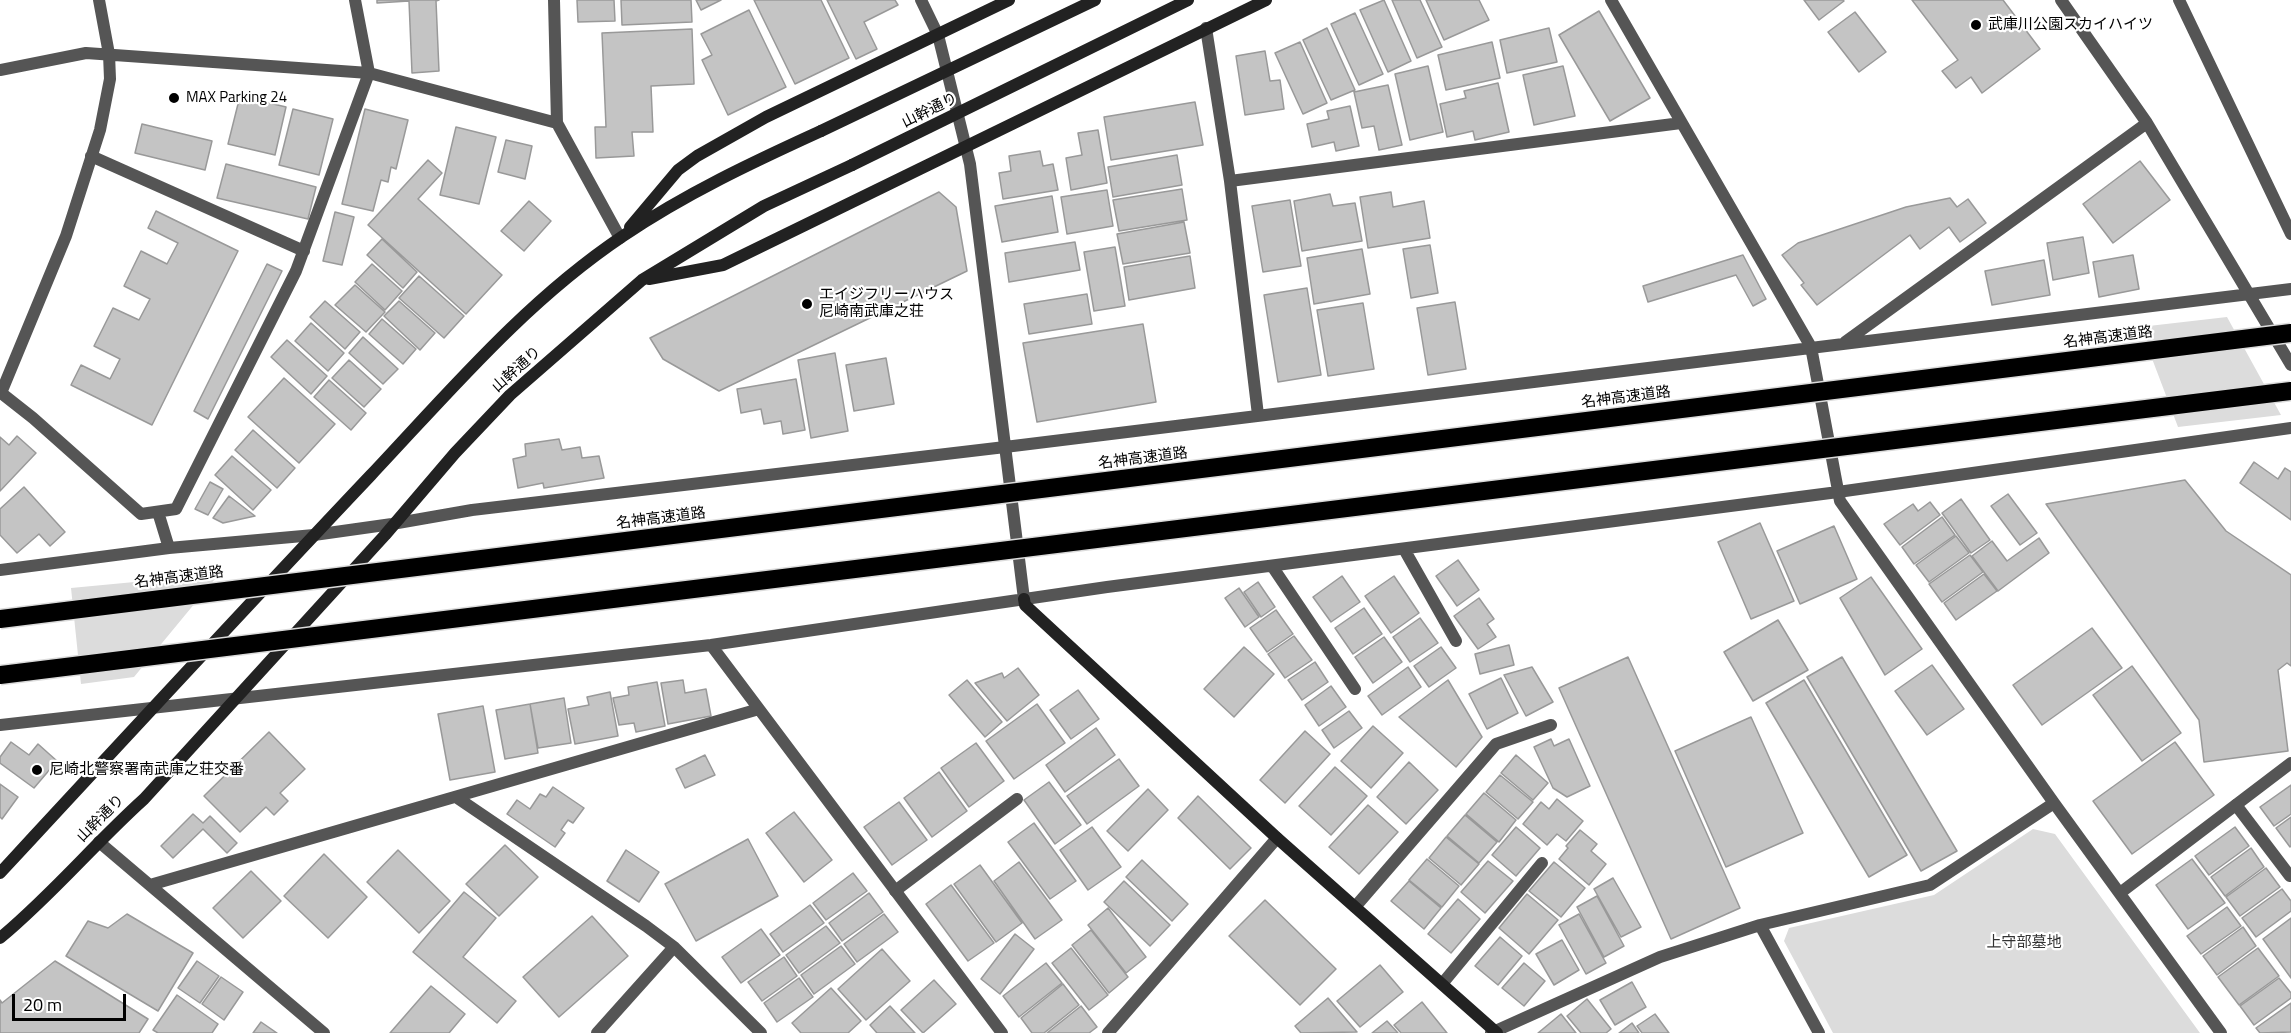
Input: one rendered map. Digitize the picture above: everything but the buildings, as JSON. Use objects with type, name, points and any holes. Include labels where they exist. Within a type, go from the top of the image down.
[{"type":"highway","name":"名神高速道路","points":[[0,619],[2291,333]]},
{"type":"highway","points":[[0,675],[2291,391]]},
{"type":"street","points":[[99,0],[109,54],[110,79],[100,130],[66,236],[1,393],[141,514],[176,509],[296,271],[369,73],[354,0]]},
{"type":"street","points":[[554,0],[557,123],[622,236],[678,170],[697,156],[766,117],[1009,0]]},
{"type":"street","points":[[921,0],[938,34],[970,164],[1025,605],[1277,838],[1494,1032],[1660,957],[1760,925],[1930,885],[2054,803]]},
{"type":"street","name":"山幹通り","points":[[0,873],[514,324],[622,236],[681,200],[751,163],[1095,0]]},
{"type":"street","name":"山幹通り","points":[[0,938],[54,890],[144,799],[189,747],[237,699],[455,453],[510,395],[642,280],[764,206],[1188,0]]},
{"type":"street","points":[[642,280],[723,265],[1266,0]]},
{"type":"street","points":[[1611,0],[1811,347],[1840,501],[2054,803],[2221,1033]]},
{"type":"street","points":[[2061,0],[2147,123],[2291,365]]},
{"type":"street","points":[[2179,0],[2291,234]]},
{"type":"street","points":[[1206,28],[1230,181],[1257,415]]},
{"type":"street","points":[[0,70],[86,53],[369,73],[557,123]]},
{"type":"street","points":[[1230,181],[1681,123]]},
{"type":"street","points":[[1843,343],[2147,123]]},
{"type":"street","points":[[91,156],[304,251]]},
{"type":"street","points":[[0,570],[169,549],[314,535],[472,510],[2291,289]]},
{"type":"street","points":[[0,725],[711,645],[1024,599],[1838,492],[2291,428]]},
{"type":"street","points":[[158,512],[169,549]]},
{"type":"street","points":[[1404,549],[1456,641]]},
{"type":"street","points":[[1272,566],[1355,689]]},
{"type":"street","points":[[711,645],[1002,1033]]},
{"type":"street","points":[[150,885],[759,709]]},
{"type":"street","points":[[1355,907],[1496,744],[1551,725]]},
{"type":"street","points":[[2120,893],[2291,764]]},
{"type":"street","points":[[456,796],[674,947],[761,1033]]},
{"type":"street","points":[[895,891],[1017,799]]},
{"type":"street","points":[[2236,805],[2290,876]]},
{"type":"street","points":[[1108,1033],[1277,838]]},
{"type":"street","points":[[99,842],[324,1033]]},
{"type":"street","points":[[1442,984],[1542,863]]},
{"type":"street","points":[[1760,925],[1819,1033]]},
{"type":"street","points":[[597,1033],[674,947]]},
{"type":"green space","points":[[2227,317],[2281,415],[2178,427],[2140,327]]},
{"type":"green space","points":[[219,574],[134,677],[81,684],[71,588]]},
{"type":"green space","name":"上守部墓地","points":[[2033,829],[2055,834],[2200,1033],[1833,1033],[1784,941],[1789,928],[1934,895]]},
{"type":"place","name":"武庫川公園スカイハイツ","points":[[1976,25]]},
{"type":"place","name":"MAX Parking 24","points":[[174,98]]},
{"type":"place","name":"エイジフリーハウス 尼崎南武庫之荘","points":[[807,304]]},
{"type":"place","name":"尼崎北警察署南武庫之荘交番","points":[[37,770]]}]
